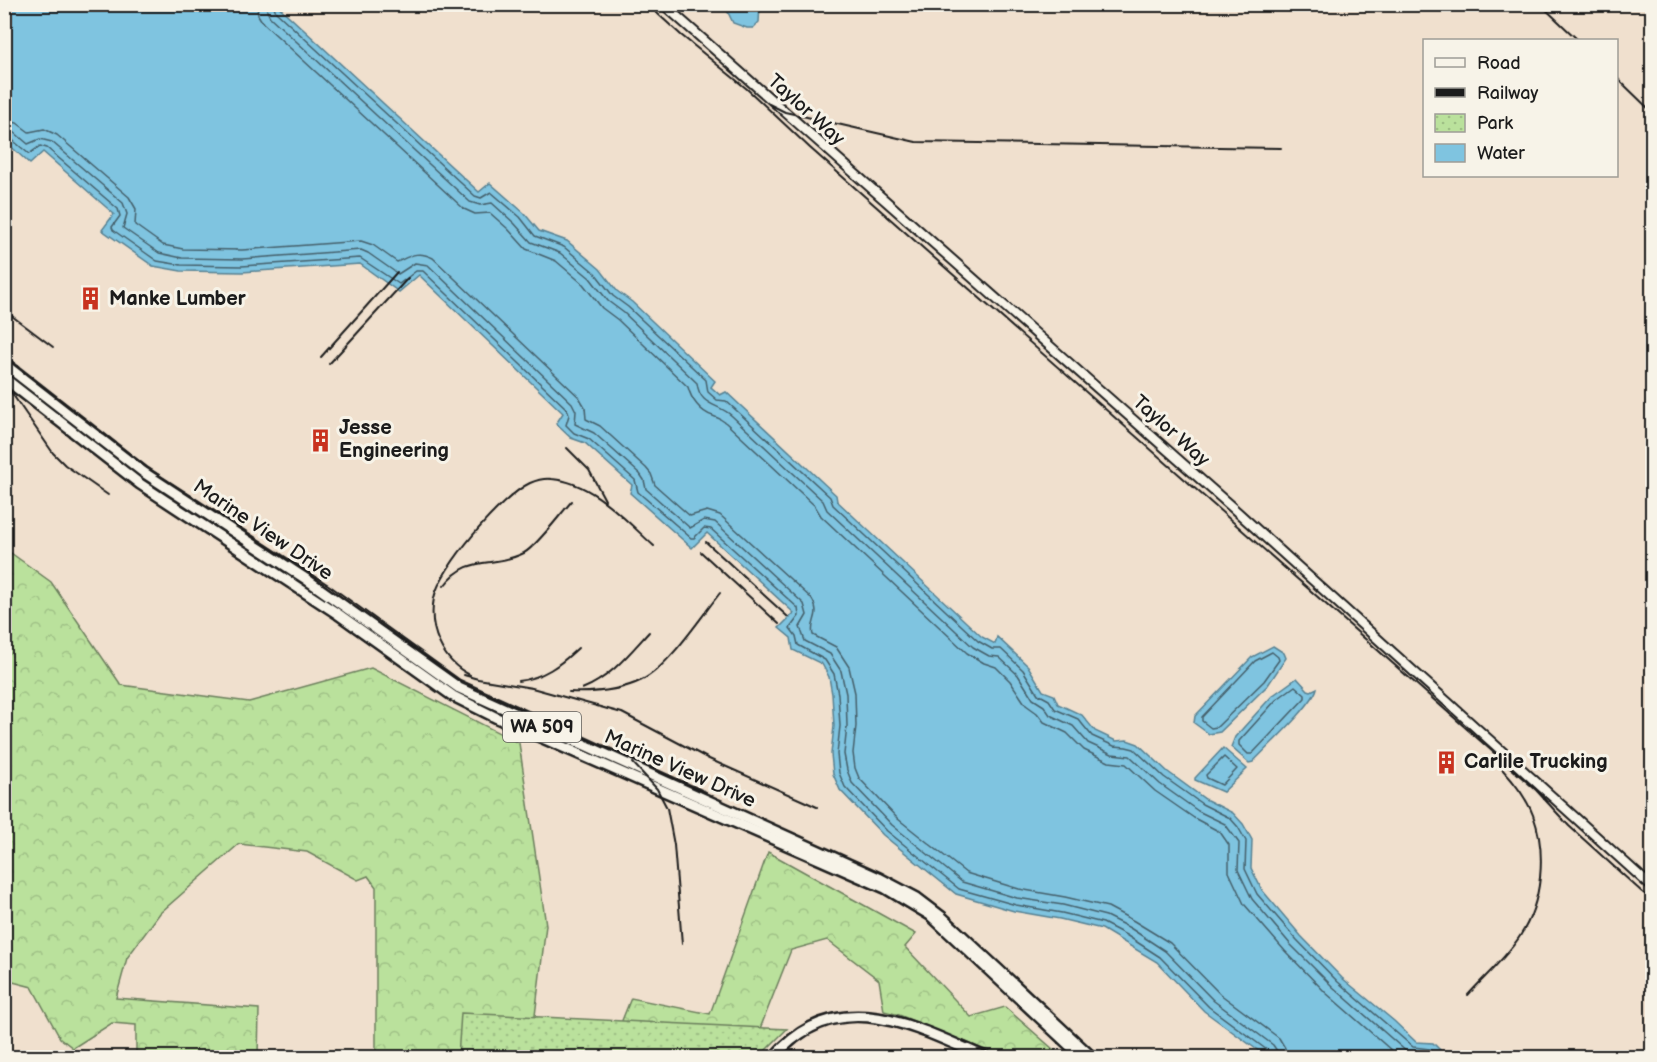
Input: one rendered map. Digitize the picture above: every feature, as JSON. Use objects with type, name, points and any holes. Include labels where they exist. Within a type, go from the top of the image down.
[{"type":"main road","name":"Marine View Drive","points":[[4,364],[142,472],[306,579],[459,688],[909,893],[942,917],[1093,1058]]},
{"type":"main road","name":"Marine View Drive","points":[[4,378],[140,484],[328,607],[453,696],[497,718],[874,883],[930,915],[1083,1058]]},
{"type":"main road","points":[[773,1058],[798,1033],[810,1026],[830,1019],[853,1015],[897,1022],[987,1058]]},
{"type":"street","name":"Taylor Way","points":[[663,4],[1227,503],[1653,887]]},
{"type":"green space","points":[[4,548],[51,582],[121,685],[249,702],[371,668],[519,743],[546,925],[530,1057],[376,1057],[376,887],[368,876],[358,880],[307,852],[239,844],[160,913],[127,958],[116,998],[259,1009],[258,1057],[136,1057],[136,1025],[112,1023],[73,1048],[60,1038],[32,987],[5,980]]},
{"type":"green space","points":[[768,852],[916,934],[905,947],[971,1017],[1005,1007],[1062,1057],[1003,1057],[884,1011],[879,980],[827,940],[791,950],[752,1049],[607,1058],[631,998],[710,1014]]},
{"type":"green space","points":[[461,1013],[787,1029],[761,1057],[458,1057]]},
{"type":"water","points":[[5,4],[277,5],[479,192],[490,183],[524,213],[539,231],[567,241],[600,269],[617,291],[632,302],[715,381],[711,387],[720,395],[726,392],[836,495],[837,501],[982,637],[995,644],[997,637],[1028,666],[1043,691],[1054,695],[1058,704],[1082,715],[1095,731],[1116,741],[1127,740],[1138,744],[1168,772],[1205,799],[1233,813],[1243,824],[1252,840],[1251,868],[1262,890],[1301,936],[1342,978],[1416,1042],[1433,1043],[1445,1057],[1267,1057],[1204,1011],[1157,962],[1102,929],[1014,911],[956,894],[883,835],[840,790],[833,774],[831,754],[834,726],[829,677],[822,664],[793,650],[791,638],[779,628],[794,613],[707,533],[692,548],[630,493],[632,485],[585,443],[571,438],[556,424],[563,413],[419,275],[399,292],[360,264],[242,272],[181,271],[153,266],[102,230],[114,214],[43,152],[30,164],[5,141]]},
{"type":"water","points":[[701,5],[760,5],[759,22],[753,28],[747,28],[733,23],[725,6]]},
{"type":"water","points":[[1273,646],[1284,653],[1286,658],[1268,685],[1220,732],[1209,734],[1194,723],[1195,716],[1252,657]]},
{"type":"water","points":[[1297,678],[1308,690],[1317,688],[1314,695],[1289,726],[1253,762],[1249,763],[1231,747],[1235,737],[1272,696]]},
{"type":"water","points":[[1223,748],[1247,769],[1223,792],[1195,778]]},
{"type":"railway","points":[[647,4],[747,89],[810,148],[1536,790],[1569,826],[1652,899]]},
{"type":"railway","points":[[1540,4],[1577,39]]},
{"type":"railway","points":[[1618,79],[1652,112]]},
{"type":"railway","points":[[769,104],[785,112],[916,142],[1281,148]]},
{"type":"railway","points":[[321,357],[397,272]]},
{"type":"railway","points":[[329,364],[408,278]]},
{"type":"railway","points":[[4,310],[53,347]]},
{"type":"railway","points":[[4,355],[147,467],[330,586],[460,680],[706,792]]},
{"type":"railway","points":[[4,382],[53,453],[65,465],[108,495]]},
{"type":"railway","points":[[567,448],[589,470],[605,500]]},
{"type":"railway","points":[[470,675],[452,661],[439,643],[433,621],[434,598],[448,569],[460,552],[489,517],[518,490],[530,483],[546,479],[581,487],[608,504],[654,546]]},
{"type":"railway","points":[[444,586],[453,576],[472,565],[512,558],[524,553],[542,537],[572,501]]},
{"type":"railway","points":[[706,542],[788,617]]},
{"type":"railway","points":[[701,552],[779,624]]},
{"type":"railway","points":[[569,692],[616,689],[642,680],[673,653],[720,593]]},
{"type":"railway","points":[[582,689],[610,672],[649,632]]},
{"type":"railway","points":[[518,681],[551,670],[578,648]]},
{"type":"railway","points":[[464,675],[532,688],[622,713],[709,759],[817,807]]},
{"type":"railway","points":[[633,763],[657,789],[667,808],[674,845],[682,944]]},
{"type":"railway","points":[[1468,995],[1520,936],[1533,909],[1540,877],[1540,845],[1533,815],[1520,791],[1502,769]]},
{"type":"place","name":"Manke Lumber","points":[[91,299]]},
{"type":"place","name":"Jesse Engineering","points":[[321,440]]},
{"type":"place","name":"Carlile Trucking","points":[[1446,762]]}]
